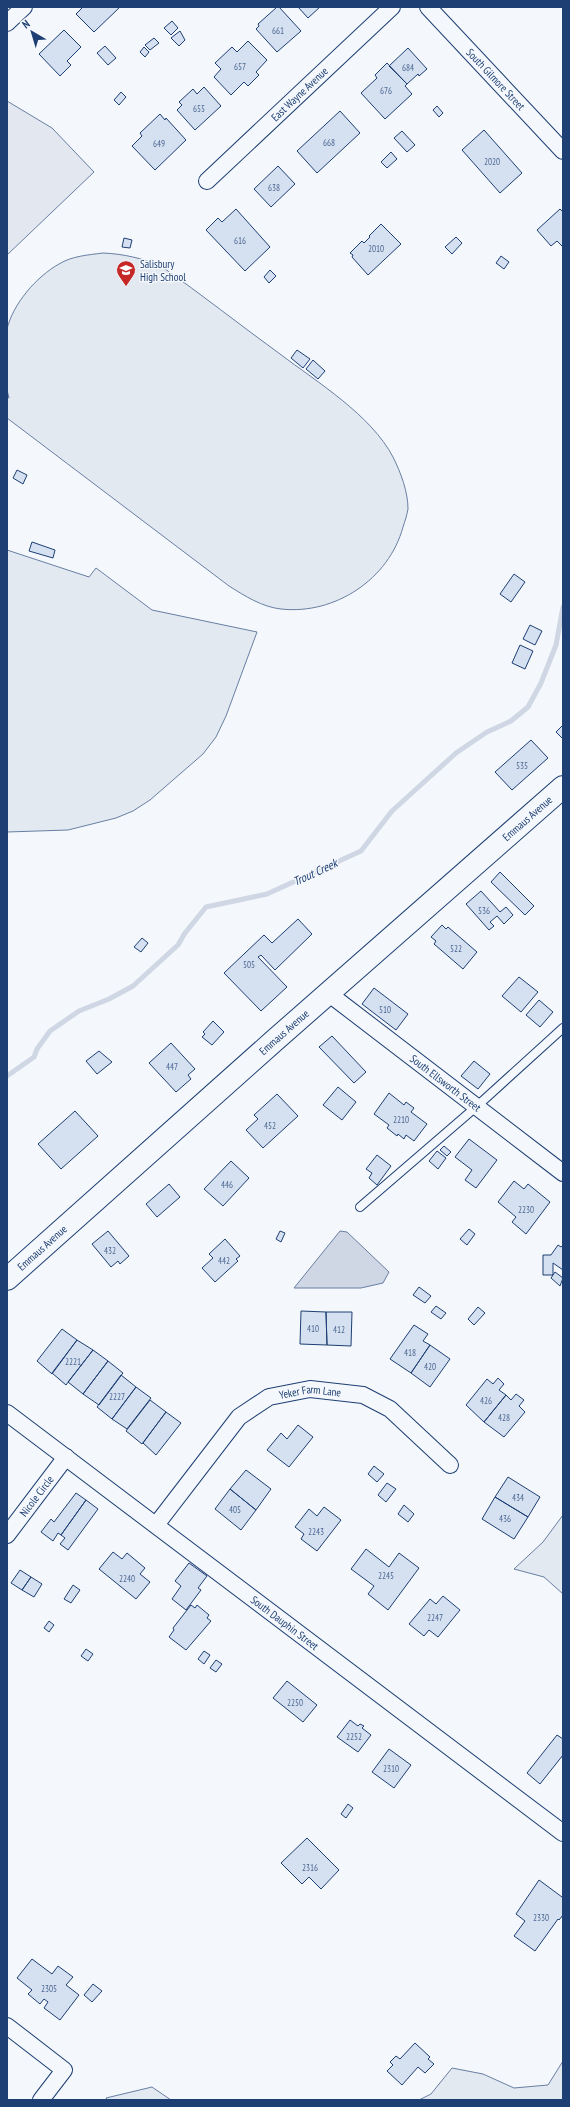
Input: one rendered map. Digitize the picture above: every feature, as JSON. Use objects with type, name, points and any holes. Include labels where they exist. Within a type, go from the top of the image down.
[{"type":"main road","name":"Emmaus Avenue","points":[[7,1279],[328,993],[563,787]]},
{"type":"street","points":[[7,23],[24,7]]},
{"type":"street","name":"East Wayne Avenue","points":[[207,181],[392,7]]},
{"type":"street","name":"South Gilmore Street","points":[[428,7],[563,151]]},
{"type":"street","name":"South Ellsworth Street","points":[[328,993],[563,1173]]},
{"type":"street","name":"Yeker Farm Lane","points":[[156,1525],[239,1416],[269,1397],[310,1389],[363,1395],[390,1409],[450,1465]]},
{"type":"street","name":"South Dauphin Street","points":[[7,1413],[563,1833]]},
{"type":"street","name":"Nicole Circle","points":[[7,1535],[66,1457]]},
{"type":"street","points":[[7,2026],[64,2070],[41,2100]]},
{"type":"lane","points":[[360,1207],[476,1107],[563,1028]]},
{"type":"shaded area","points":[[7,101],[52,128],[94,172],[7,255]]},
{"type":"shaded area","points":[[103,253],[132,257],[161,266],[342,400],[371,427],[383,442],[393,457],[401,476],[407,496],[407,516],[396,546],[386,563],[357,590],[340,599],[321,606],[301,609],[274,608],[241,594],[7,418],[7,397],[9,398],[7,390],[6,335],[14,310],[34,284],[42,276],[59,264],[80,256]]},
{"type":"shaded area","points":[[7,550],[89,577],[96,568],[152,610],[257,632],[226,716],[216,737],[203,754],[150,800],[133,811],[116,818],[68,830],[7,832]]},
{"type":"shaded area","points":[[340,1231],[347,1232],[389,1272],[383,1283],[361,1288],[294,1288]]},
{"type":"shaded area","points":[[563,1515],[563,1594],[544,1577],[514,1569],[543,1542]]},
{"type":"shaded area","points":[[563,2061],[563,2100],[419,2100],[431,2094],[452,2068],[483,2074],[514,2088],[548,2085]]},
{"type":"shaded area","points":[[152,2087],[171,2100],[107,2100],[106,2098]]},
{"type":"building","points":[[83,7],[120,7],[94,32],[76,14]]},
{"type":"building","points":[[277,7],[279,7],[301,31],[277,52],[256,29],[259,26],[258,24]]},
{"type":"building","points":[[298,7],[320,7],[308,18]]},
{"type":"building","points":[[172,21],[178,28],[171,35],[164,28]]},
{"type":"building","points":[[64,30],[81,47],[67,61],[71,65],[60,76],[39,54]]},
{"type":"building","points":[[180,31],[185,40],[179,46],[171,38]]},
{"type":"building","points":[[154,38],[159,43],[150,50],[145,45]]},
{"type":"building","points":[[248,41],[267,60],[256,72],[259,75],[248,86],[244,82],[231,95],[214,77],[221,69],[215,63],[232,47],[237,52]]},
{"type":"building","points":[[105,46],[116,58],[108,65],[97,53]]},
{"type":"building","points":[[144,47],[149,52],[145,57],[140,52]]},
{"type":"building","points":[[408,48],[427,69],[419,76],[418,74],[407,84],[389,66]]},
{"type":"building","points":[[387,63],[407,84],[405,86],[412,94],[385,119],[361,93],[377,78],[375,75]]},
{"type":"building","points":[[204,87],[221,106],[195,130],[177,110],[182,105],[179,102],[193,89],[197,94]]},
{"type":"building","points":[[121,92],[126,97],[119,105],[114,100]]},
{"type":"building","points":[[437,106],[443,113],[439,117],[433,110]]},
{"type":"building","points":[[340,111],[360,133],[317,173],[297,151]]},
{"type":"building","points":[[160,114],[165,120],[166,118],[186,140],[155,170],[132,146],[142,136],[140,133]]},
{"type":"building","points":[[484,130],[522,173],[500,193],[462,150]]},
{"type":"building","points":[[402,131],[415,145],[407,152],[394,138]]},
{"type":"building","points":[[391,152],[397,159],[387,168],[381,162]]},
{"type":"building","points":[[278,166],[295,184],[271,207],[254,189]]},
{"type":"building","points":[[236,209],[270,247],[245,271],[206,230],[218,218],[222,222]]},
{"type":"building","points":[[560,209],[563,212],[563,247],[557,241],[551,246],[537,230]]},
{"type":"building","points":[[381,224],[401,244],[368,275],[350,253],[362,241],[364,243]]},
{"type":"building","points":[[456,237],[462,243],[452,254],[445,247]]},
{"type":"building","points":[[124,238],[132,240],[130,248],[122,247]]},
{"type":"building","points":[[501,256],[509,262],[504,269],[496,263]]},
{"type":"building","points":[[270,270],[276,276],[269,283],[264,277]]},
{"type":"building","points":[[297,350],[310,359],[303,368],[291,358]]},
{"type":"building","points":[[313,360],[325,371],[318,379],[306,369]]},
{"type":"building","points":[[17,470],[27,475],[23,484],[13,478]]},
{"type":"building","points":[[32,542],[55,550],[53,558],[29,551]]},
{"type":"building","points":[[514,574],[525,582],[511,602],[500,594]]},
{"type":"building","points":[[530,625],[542,631],[535,645],[523,639]]},
{"type":"building","points":[[520,645],[533,651],[525,669],[512,663]]},
{"type":"building","points":[[563,725],[563,739],[556,732]]},
{"type":"building","points":[[531,740],[548,758],[512,790],[495,772]]},
{"type":"building","points":[[500,872],[534,906],[525,915],[491,882]]},
{"type":"building","points":[[481,891],[500,912],[506,907],[513,915],[504,924],[497,916],[490,922],[494,926],[489,930],[466,904]]},
{"type":"building","points":[[298,919],[312,934],[275,970],[261,955],[258,957],[287,987],[261,1011],[224,973],[264,935],[272,943]]},
{"type":"building","points":[[442,925],[446,929],[448,927],[477,952],[463,969],[434,944],[436,941],[431,937]]},
{"type":"building","points":[[142,938],[148,943],[141,952],[134,947]]},
{"type":"building","points":[[519,977],[538,992],[521,1012],[502,996]]},
{"type":"building","points":[[374,988],[408,1014],[396,1030],[362,1004]]},
{"type":"building","points":[[539,1000],[553,1012],[540,1027],[526,1015]]},
{"type":"building","points":[[213,1021],[224,1032],[212,1045],[202,1037],[205,1034],[203,1032]]},
{"type":"building","points":[[332,1036],[366,1072],[354,1083],[319,1047]]},
{"type":"building","points":[[171,1043],[195,1069],[188,1075],[191,1079],[176,1092],[149,1063]]},
{"type":"building","points":[[99,1051],[112,1062],[97,1074],[86,1061]]},
{"type":"building","points":[[474,1061],[490,1074],[478,1089],[461,1076]]},
{"type":"building","points":[[338,1087],[356,1102],[342,1120],[323,1105]]},
{"type":"building","points":[[389,1093],[404,1105],[406,1102],[414,1108],[411,1112],[427,1124],[414,1141],[406,1135],[404,1139],[398,1134],[397,1136],[387,1128],[389,1125],[374,1114]]},
{"type":"building","points":[[277,1094],[298,1116],[263,1148],[246,1130],[258,1119],[254,1115]]},
{"type":"building","points":[[75,1111],[98,1136],[61,1169],[38,1144]]},
{"type":"building","points":[[469,1139],[497,1160],[476,1188],[465,1180],[472,1170],[455,1157]]},
{"type":"building","points":[[444,1146],[451,1152],[447,1156],[440,1150]]},
{"type":"building","points":[[437,1151],[446,1158],[438,1169],[429,1161]]},
{"type":"building","points":[[377,1155],[391,1166],[377,1185],[369,1178],[372,1173],[366,1169]]},
{"type":"building","points":[[231,1161],[249,1178],[223,1206],[204,1189]]},
{"type":"building","points":[[514,1181],[524,1189],[528,1184],[550,1202],[526,1234],[512,1222],[516,1217],[498,1202]]},
{"type":"building","points":[[169,1184],[180,1197],[157,1217],[146,1204]]},
{"type":"building","points":[[469,1229],[475,1234],[467,1245],[460,1239]]},
{"type":"building","points":[[108,1231],[129,1256],[120,1264],[118,1261],[111,1267],[92,1244]]},
{"type":"building","points":[[280,1231],[285,1233],[281,1242],[276,1239]]},
{"type":"building","points":[[225,1239],[240,1256],[236,1259],[238,1261],[215,1282],[202,1268],[213,1258],[209,1254]]},
{"type":"building","points":[[558,1245],[561,1247],[563,1245],[563,1270],[553,1263],[553,1275],[543,1275],[543,1255],[551,1255]]},
{"type":"building","points":[[555,1272],[563,1278],[560,1286],[551,1278]]},
{"type":"building","points":[[419,1287],[431,1296],[425,1303],[413,1295]]},
{"type":"building","points":[[436,1306],[446,1313],[441,1319],[431,1312]]},
{"type":"building","points":[[478,1307],[485,1313],[474,1325],[468,1319]]},
{"type":"building","points":[[301,1311],[326,1312],[327,1345],[300,1344]]},
{"type":"building","points":[[326,1312],[352,1312],[351,1346],[327,1345]]},
{"type":"building","points":[[414,1325],[428,1334],[423,1341],[430,1345],[411,1373],[390,1359]]},
{"type":"building","points":[[62,1329],[77,1340],[52,1374],[37,1361]]},
{"type":"building","points":[[77,1340],[93,1350],[66,1385],[52,1373]]},
{"type":"building","points":[[430,1345],[450,1359],[430,1387],[411,1373]]},
{"type":"building","points":[[93,1350],[108,1361],[83,1394],[68,1382]]},
{"type":"building","points":[[108,1361],[123,1373],[99,1405],[83,1394]]},
{"type":"building","points":[[121,1375],[136,1387],[112,1419],[97,1407]]},
{"type":"building","points":[[498,1378],[504,1384],[499,1390],[506,1395],[484,1422],[466,1405],[487,1379],[493,1384]]},
{"type":"building","points":[[136,1387],[151,1398],[127,1429],[112,1419]]},
{"type":"building","points":[[516,1394],[524,1400],[519,1406],[525,1412],[504,1437],[484,1422],[506,1395],[511,1400]]},
{"type":"building","points":[[150,1400],[166,1412],[142,1444],[126,1431]]},
{"type":"building","points":[[166,1412],[181,1423],[156,1455],[143,1443]]},
{"type":"building","points":[[298,1425],[313,1437],[289,1467],[267,1450],[281,1433],[287,1439]]},
{"type":"building","points":[[374,1466],[384,1474],[377,1482],[368,1474]]},
{"type":"building","points":[[246,1470],[271,1489],[256,1510],[230,1489]]},
{"type":"building","points":[[508,1477],[540,1497],[528,1517],[495,1497]]},
{"type":"building","points":[[387,1483],[396,1489],[386,1502],[378,1495]]},
{"type":"building","points":[[230,1489],[256,1510],[241,1530],[215,1509]]},
{"type":"building","points":[[76,1493],[86,1500],[61,1535],[58,1533],[53,1541],[41,1532],[51,1519],[54,1522]]},
{"type":"building","points":[[495,1497],[528,1517],[514,1539],[482,1519]]},
{"type":"building","points":[[86,1500],[98,1509],[68,1550],[60,1544],[65,1538],[61,1535]]},
{"type":"building","points":[[404,1505],[414,1514],[408,1522],[398,1514]]},
{"type":"building","points":[[324,1507],[341,1520],[317,1551],[301,1539],[304,1534],[295,1527],[309,1509],[317,1516]]},
{"type":"building","points":[[366,1549],[389,1567],[399,1553],[419,1568],[388,1610],[368,1594],[374,1586],[351,1569]]},
{"type":"building","points":[[113,1552],[122,1559],[127,1553],[145,1568],[140,1574],[150,1582],[136,1599],[99,1569]]},
{"type":"building","points":[[189,1563],[207,1576],[198,1588],[201,1590],[186,1610],[172,1599],[181,1586],[175,1581]]},
{"type":"building","points":[[20,1570],[31,1577],[22,1590],[11,1583]]},
{"type":"building","points":[[31,1577],[42,1584],[34,1597],[22,1590]]},
{"type":"building","points":[[73,1585],[80,1590],[71,1603],[64,1599]]},
{"type":"building","points":[[443,1596],[460,1610],[438,1637],[429,1630],[424,1636],[409,1624],[430,1599],[436,1604]]},
{"type":"building","points":[[191,1605],[195,1608],[197,1605],[209,1615],[207,1618],[211,1621],[186,1650],[169,1637],[174,1630],[173,1628]]},
{"type":"building","points":[[49,1621],[54,1625],[49,1632],[44,1628]]},
{"type":"building","points":[[86,1649],[93,1654],[88,1661],[81,1656]]},
{"type":"building","points":[[204,1651],[210,1655],[204,1664],[198,1659]]},
{"type":"building","points":[[216,1660],[222,1664],[216,1672],[210,1668]]},
{"type":"building","points":[[287,1681],[317,1705],[303,1722],[273,1698]]},
{"type":"building","points":[[350,1720],[358,1726],[360,1724],[364,1726],[362,1728],[371,1735],[358,1752],[337,1737]]},
{"type":"building","points":[[557,1735],[563,1739],[563,1755],[540,1784],[527,1773]]},
{"type":"building","points":[[389,1749],[411,1765],[394,1788],[372,1772]]},
{"type":"building","points":[[348,1804],[353,1808],[346,1818],[341,1814]]},
{"type":"building","points":[[307,1838],[339,1870],[321,1889],[309,1877],[302,1884],[281,1863]]},
{"type":"building","points":[[539,1880],[562,1897],[563,1896],[563,1915],[559,1920],[558,1919],[535,1951],[514,1936],[525,1921],[516,1914]]},
{"type":"building","points":[[32,1959],[52,1974],[58,1966],[73,1977],[66,1985],[79,1995],[60,2020],[44,2008],[48,2002],[44,1999],[40,2004],[28,1994],[32,1990],[17,1978]]},
{"type":"building","points":[[93,1984],[102,1991],[92,2002],[84,1995]]},
{"type":"building","points":[[415,2043],[430,2057],[428,2059],[434,2064],[425,2073],[418,2067],[402,2085],[387,2071],[393,2065],[390,2062],[396,2056],[400,2059]]},
{"type":"waterway","name":"Trout Creek","points":[[7,1076],[34,1057],[37,1049],[50,1031],[79,1011],[109,999],[133,986],[178,945],[185,933],[206,907],[267,894],[361,851],[392,811],[456,753],[487,732],[511,721],[528,707],[541,683],[556,645],[563,607]]},
{"type":"place","name":"Salisbury High School","points":[[126,287]]}]
